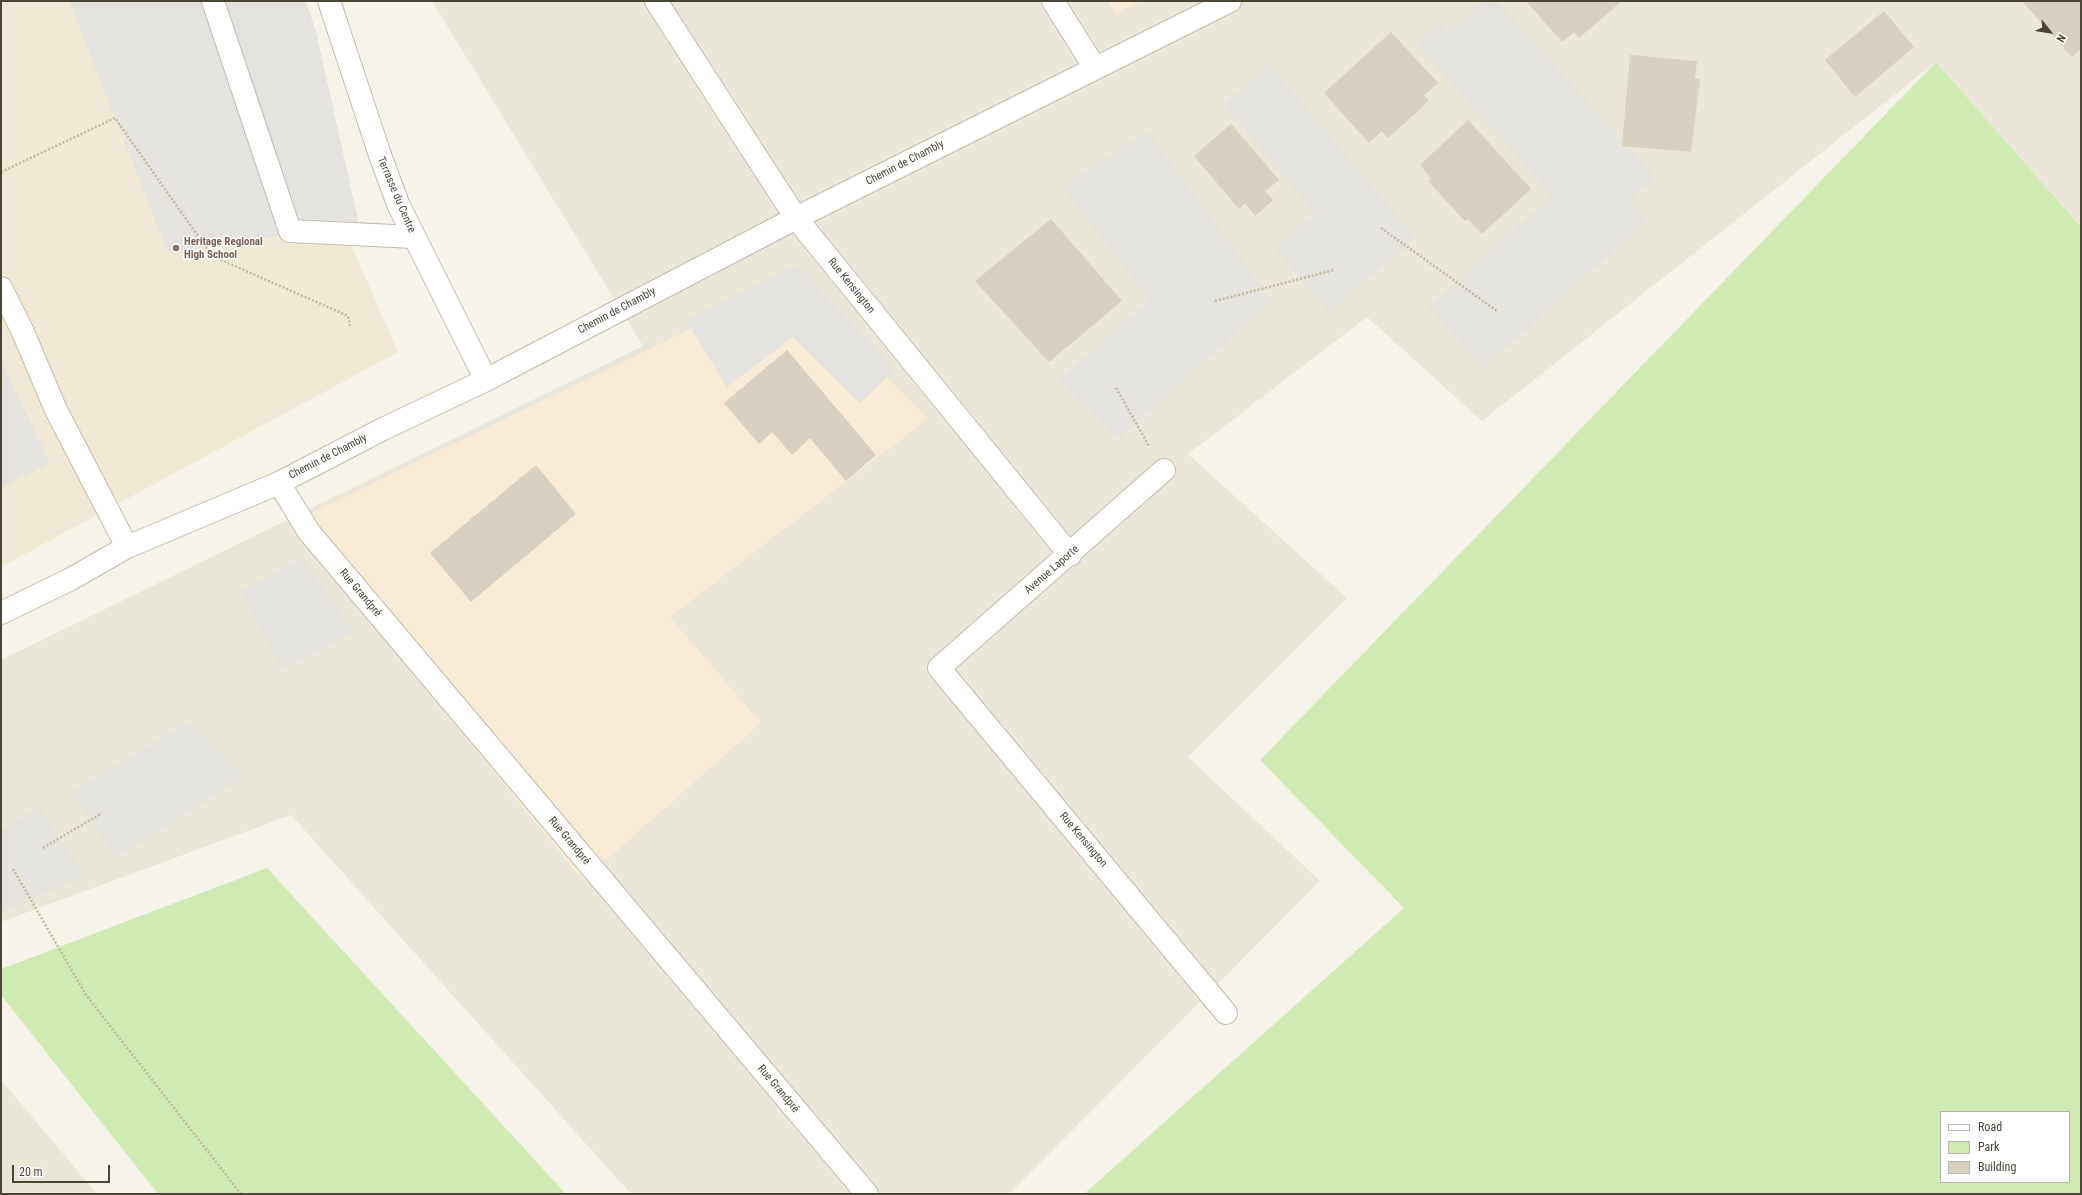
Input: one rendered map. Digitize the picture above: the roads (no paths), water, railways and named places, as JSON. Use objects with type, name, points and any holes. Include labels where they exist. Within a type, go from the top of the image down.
[{"type":"street","points":[[213,1],[290,231],[414,237]]},
{"type":"street","name":"Terrasse du Centre","points":[[329,1],[384,167],[398,204],[486,380]]},
{"type":"street","name":"Rue Kensington","points":[[656,1],[796,218],[1070,555]]},
{"type":"street","points":[[1053,1],[1096,68]]},
{"type":"street","name":"Chemin de Chambly","points":[[1,614],[71,579],[127,547],[279,483],[383,429],[486,380],[796,218],[1230,1]]},
{"type":"street","points":[[1,288],[56,410],[127,547]]},
{"type":"street","name":"Avenue Laporte","points":[[939,668],[1070,555],[1164,470]]},
{"type":"street","name":"Rue Grandpré","points":[[279,483],[309,532],[867,1194]]},
{"type":"street","name":"Rue Kensington","points":[[939,668],[1226,1013]]},
{"type":"place","name":"Heritage Regional High School","points":[[176,248]]}]
